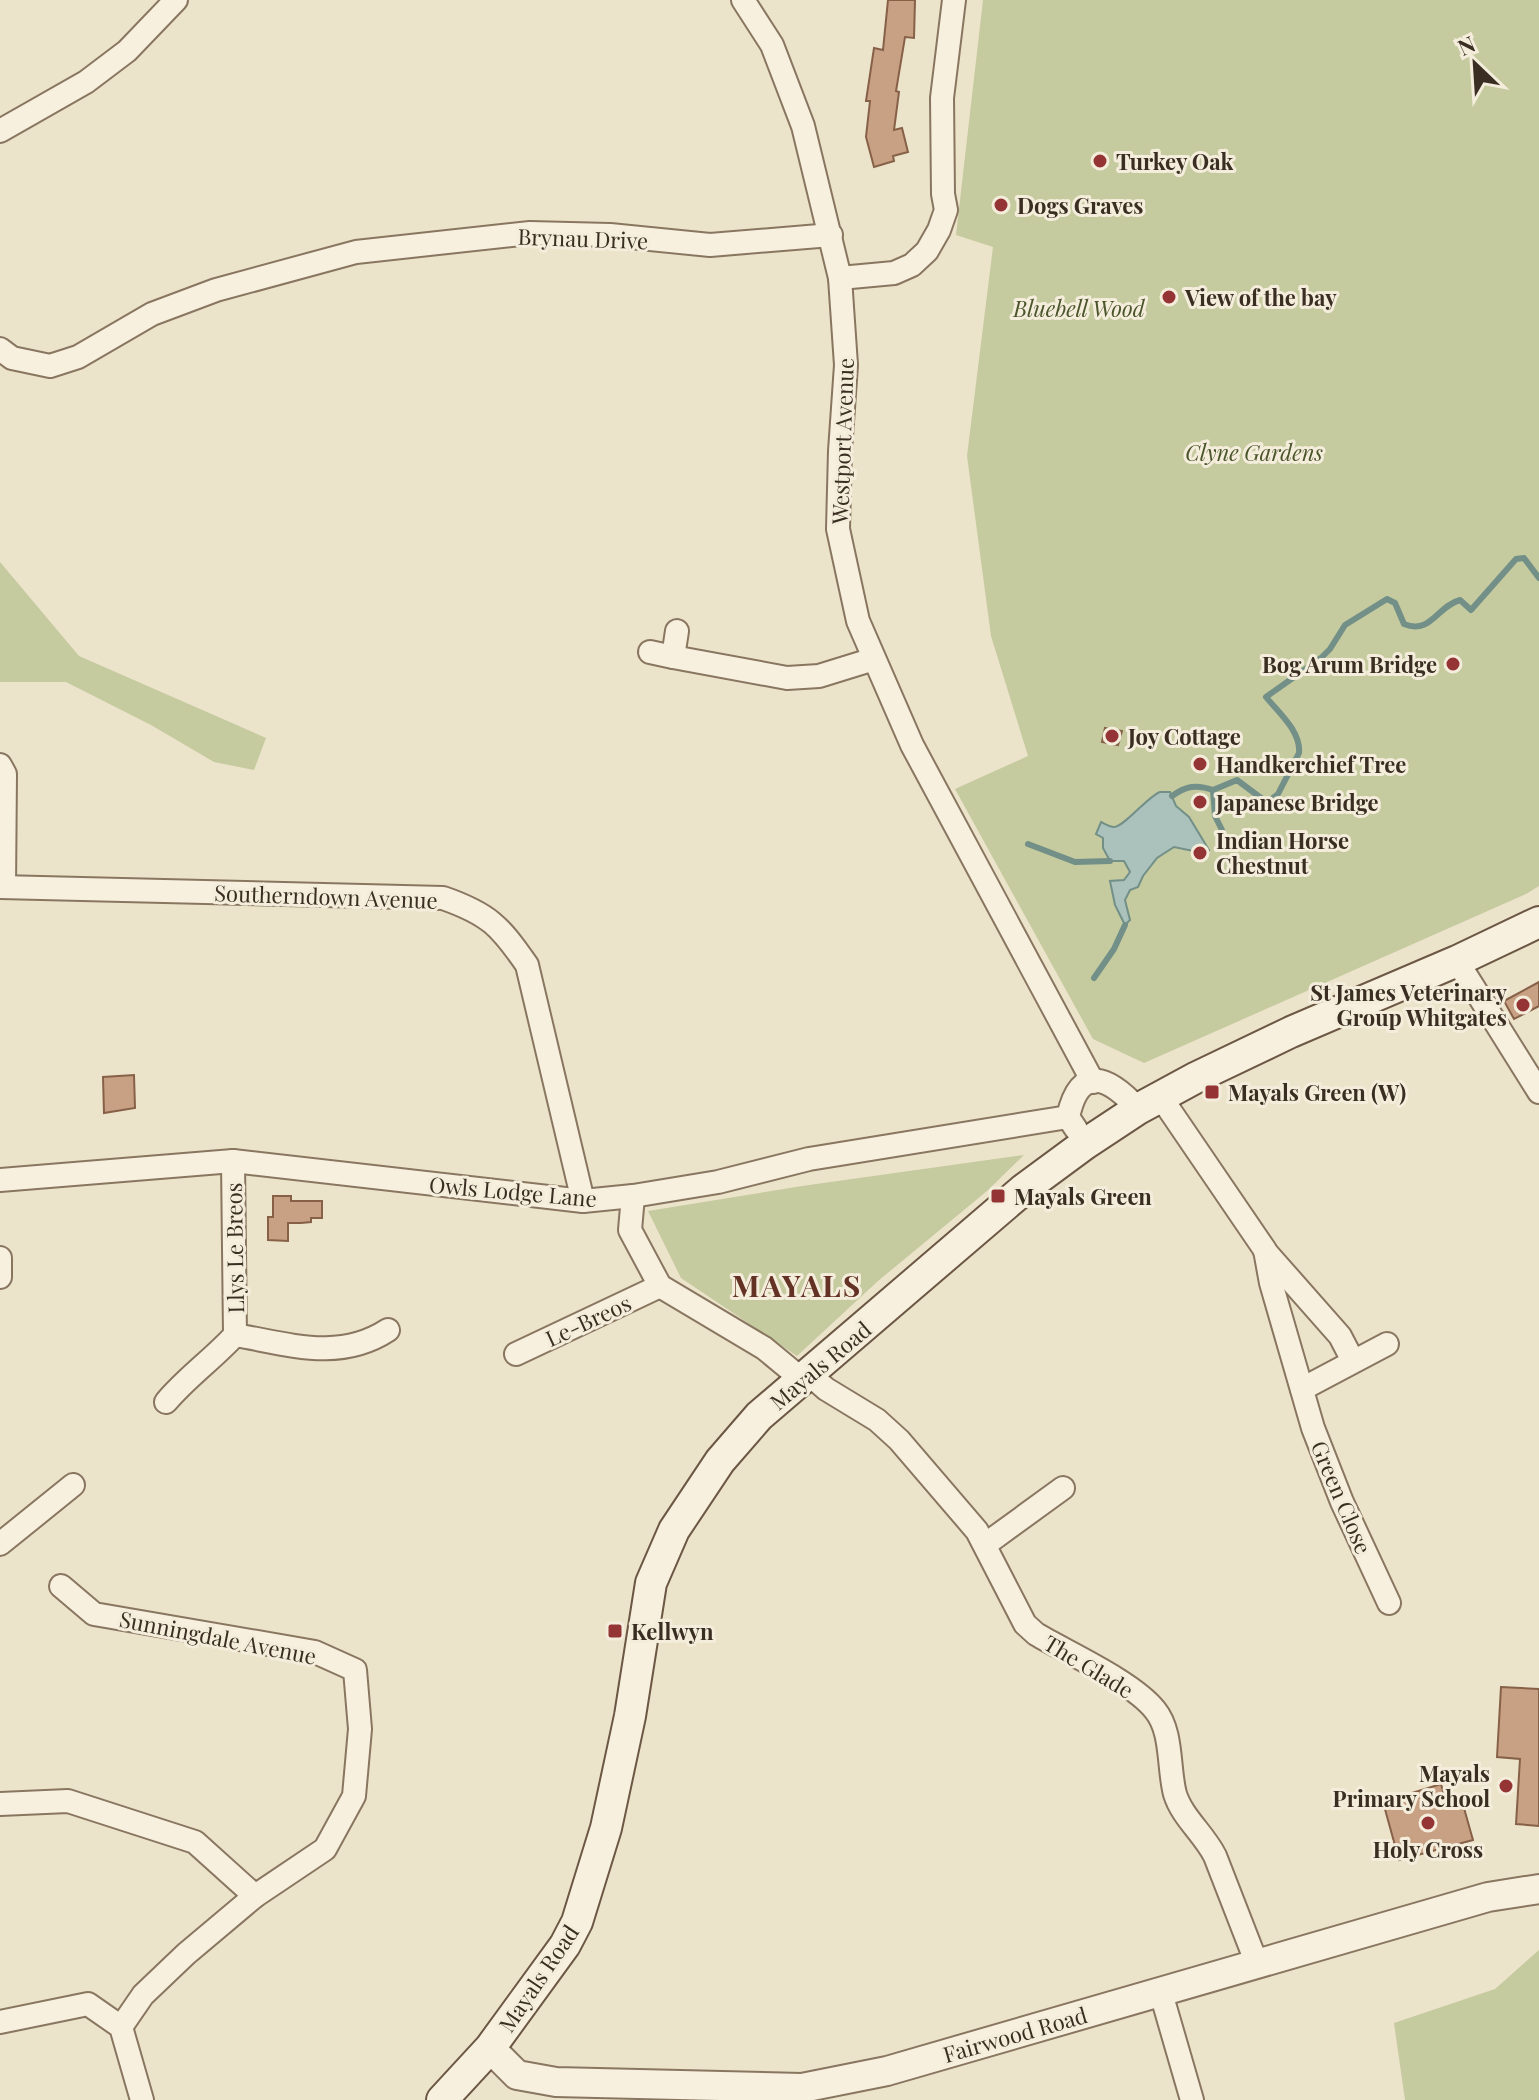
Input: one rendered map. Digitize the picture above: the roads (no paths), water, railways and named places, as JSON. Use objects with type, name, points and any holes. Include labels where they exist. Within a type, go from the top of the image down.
[{"type":"main road","name":"Mayals Road","points":[[442,2100],[490,2048],[565,1945],[577,1922],[606,1828],[630,1716],[651,1583],[674,1530],[720,1461],[759,1416],[1024,1189],[1085,1144],[1149,1103],[1291,1032],[1457,961],[1539,922]]},
{"type":"street","points":[[0,131],[86,82],[127,51],[176,0]]},
{"type":"street","name":"Westport Avenue","points":[[743,0],[772,45],[803,126],[840,278],[846,365],[838,529],[858,621],[912,745],[1093,1082]]},
{"type":"street","points":[[840,278],[894,273],[912,265],[927,251],[939,230],[946,210],[943,194],[942,98],[954,0]]},
{"type":"street","name":"Brynau Drive","points":[[0,349],[12,358],[50,366],[78,357],[152,314],[216,290],[356,252],[530,233],[610,235],[710,245],[831,235]]},
{"type":"street","points":[[673,657],[677,631]]},
{"type":"street","points":[[650,652],[787,678],[819,676],[874,659]]},
{"type":"street","points":[[0,765],[5,774],[2,887]]},
{"type":"street","name":"Southerndown Avenue","points":[[2,887],[443,898],[475,909],[505,933],[527,965],[583,1201]]},
{"type":"street","points":[[1457,961],[1539,1092]]},
{"type":"street","name":"Green Close","points":[[1093,1082],[1106,1081],[1149,1103],[1265,1250],[1340,1336],[1353,1361]]},
{"type":"street","points":[[1085,1144],[1068,1117],[1073,1096],[1093,1082]]},
{"type":"street","name":"Owls Lodge Lane","points":[[0,1180],[233,1161],[583,1201],[718,1182],[809,1159],[1068,1117]]},
{"type":"street","name":"Llys Le Breos","points":[[166,1402],[183,1382],[211,1362],[235,1335],[233,1161]]},
{"type":"street","points":[[633,1196],[630,1230],[660,1286],[877,1420],[899,1440],[986,1544],[1063,1488]]},
{"type":"street","name":"Green Close","points":[[1265,1250],[1271,1283],[1313,1428],[1342,1502],[1389,1603]]},
{"type":"street","points":[[0,1258],[0,1277]]},
{"type":"street","name":"Le-Breos","points":[[516,1354],[660,1286]]},
{"type":"street","points":[[235,1335],[331,1350],[364,1344],[388,1330]]},
{"type":"street","points":[[1302,1389],[1387,1344]]},
{"type":"street","points":[[0,1544],[73,1485]]},
{"type":"street","name":"The Glade","points":[[986,1544],[1025,1624],[1036,1634],[1132,1690],[1154,1708],[1163,1721],[1175,1795],[1215,1856],[1257,1964]]},
{"type":"street","name":"Sunningdale Avenue","points":[[61,1586],[94,1614],[315,1652],[355,1670],[360,1729],[354,1796],[325,1849],[255,1896],[186,1954],[143,1995],[121,2027]]},
{"type":"street","points":[[0,1804],[68,1801],[195,1842],[255,1896]]},
{"type":"street","name":"Fairwood Road","points":[[490,2048],[517,2075],[532,2080],[804,2094],[1488,1897],[1539,1889]]},
{"type":"street","points":[[1161,1993],[1192,2100]]},
{"type":"street","points":[[0,2022],[88,2004],[121,2027],[142,2100]]},
{"type":"water","points":[[1160,792],[1170,792],[1176,806],[1189,817],[1209,850],[1203,853],[1174,847],[1157,858],[1138,887],[1130,890],[1125,900],[1130,920],[1125,925],[1115,905],[1110,881],[1124,880],[1130,872],[1124,861],[1110,861],[1103,848],[1103,838],[1096,834],[1101,822],[1118,826]]},
{"type":"waterway","points":[[1213,790],[1237,780],[1269,801],[1278,794],[1299,753],[1299,745],[1288,722],[1266,697],[1321,658],[1345,625],[1387,599],[1395,603],[1404,624],[1413,626],[1428,623],[1460,600],[1471,610],[1516,559],[1524,558],[1539,578]]},
{"type":"waterway","points":[[1172,796],[1191,787],[1213,790],[1215,816],[1223,832]]},
{"type":"waterway","points":[[1028,844],[1075,862],[1110,861]]},
{"type":"waterway","points":[[1094,978],[1114,949],[1125,925]]},
{"type":"place","name":"Turkey Oak","points":[[1100,161]]},
{"type":"place","name":"Dogs Graves","points":[[1001,205]]},
{"type":"place","name":"View of the bay","points":[[1169,297]]},
{"type":"place","name":"Bog Arum Bridge","points":[[1453,664]]},
{"type":"place","name":"Joy Cottage","points":[[1112,736]]},
{"type":"place","name":"Handkerchief Tree","points":[[1200,764]]},
{"type":"place","name":"Japanese Bridge","points":[[1200,802]]},
{"type":"place","name":"Indian Horse Chestnut","points":[[1200,853]]},
{"type":"place","name":"St James Veterinary Group Whitgates","points":[[1523,1005]]},
{"type":"place","name":"Mayals Green (W)","points":[[1212,1092]]},
{"type":"place","name":"Mayals Green","points":[[998,1196]]},
{"type":"place","name":"Kellwyn","points":[[615,1631]]},
{"type":"place","name":"Mayals Primary School","points":[[1506,1786]]},
{"type":"place","name":"Holy Cross","points":[[1428,1823]]},
{"type":"district","name":"MAYALS","points":[[797,1285]]},
{"type":"park label","name":"Bluebell Wood","points":[[1079,308]]},
{"type":"park label","name":"Clyne Gardens","points":[[1254,452]]}]
